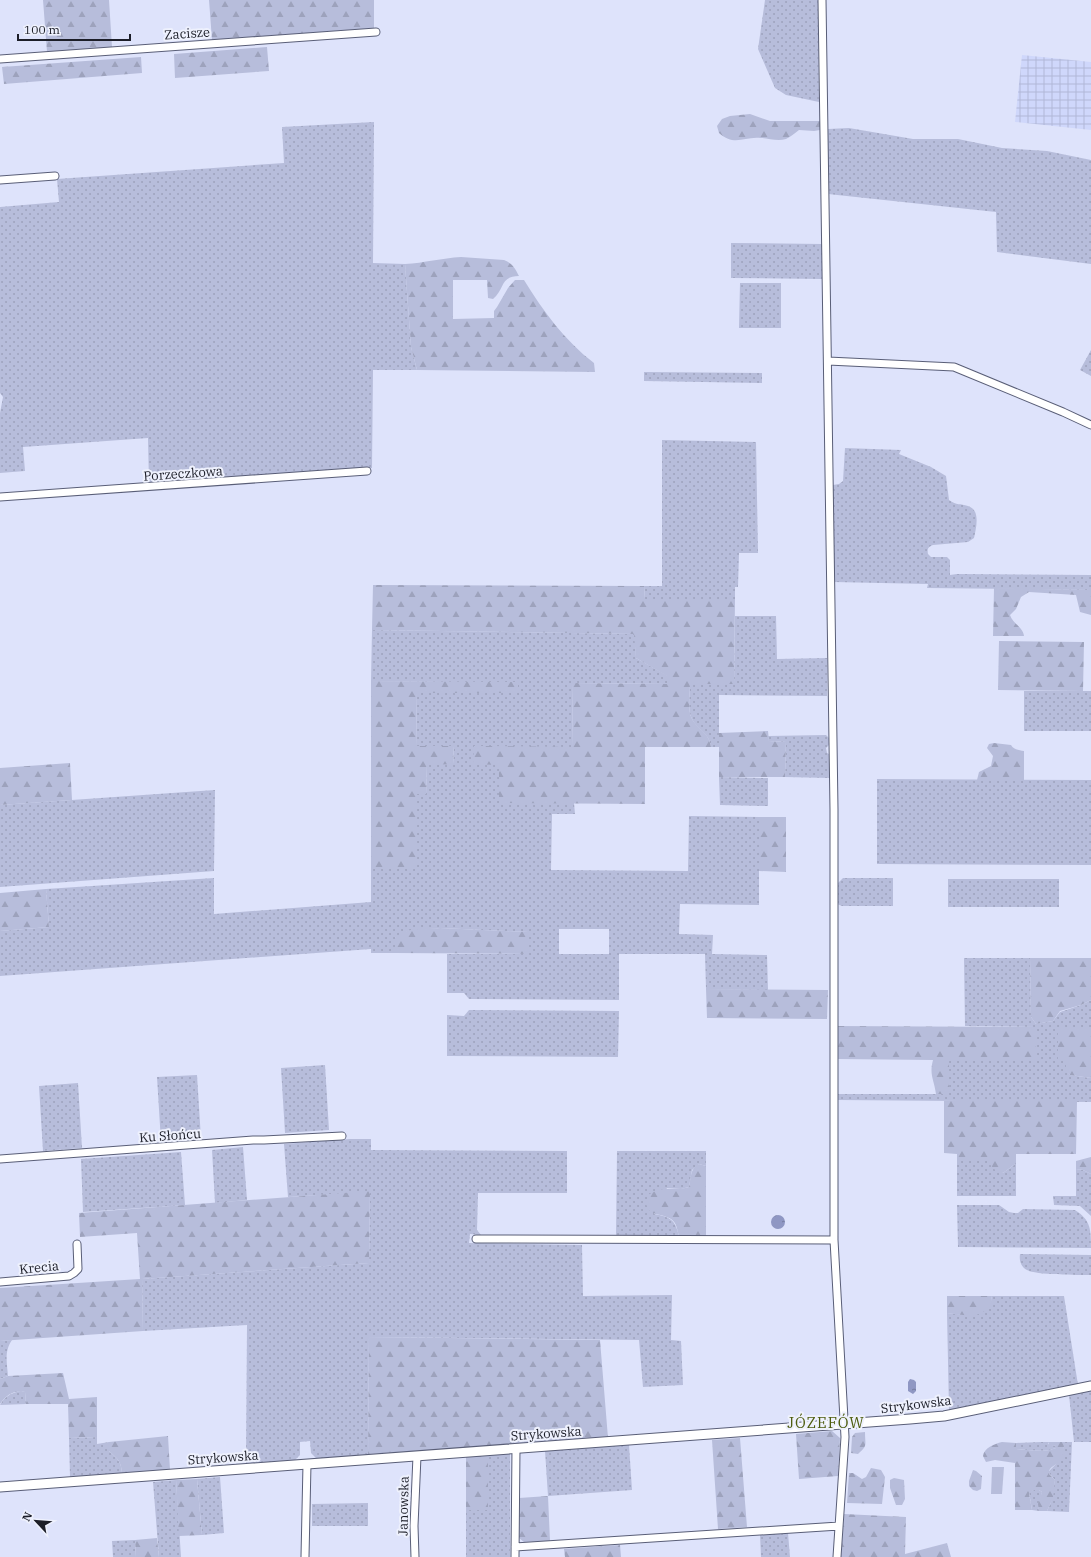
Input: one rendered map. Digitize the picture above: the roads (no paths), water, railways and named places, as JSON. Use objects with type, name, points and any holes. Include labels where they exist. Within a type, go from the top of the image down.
[{"type":"street","points":[[822,0],[834,809],[834,1240],[844,1425],[844,1456],[837,1557]]},
{"type":"street","name":"Zacisze","points":[[0,59],[376,32]]},
{"type":"street","points":[[0,180],[56,176]]},
{"type":"street","points":[[828,361],[954,367],[1063,412],[1091,426]]},
{"type":"street","name":"Porzeczkowa","points":[[0,497],[367,471]]},
{"type":"street","name":"Ku Słońcu","points":[[0,1159],[253,1140],[342,1136]]},
{"type":"street","points":[[476,1239],[834,1240]]},
{"type":"street","name":"Krecia","points":[[0,1282],[69,1276],[78,1269],[77,1244]]},
{"type":"street","name":"Strykowska","points":[[0,1486],[844,1425],[944,1416],[1091,1386]]},
{"type":"street","points":[[515,1557],[516,1448]]},
{"type":"street","name":"Janowska","points":[[415,1557],[414,1526],[417,1456]]},
{"type":"street","points":[[305,1557],[307,1464]]},
{"type":"street","points":[[515,1547],[839,1526]]},
{"type":"water","points":[[778,1215],[783,1217],[785,1222],[783,1227],[778,1229],[773,1227],[771,1222],[773,1217]]},
{"type":"water","points":[[910,1379],[916,1382],[916,1391],[913,1394],[908,1391],[908,1382]]},
{"type":"district","name":"JÓZEFÓW","points":[[826,1423]]}]
